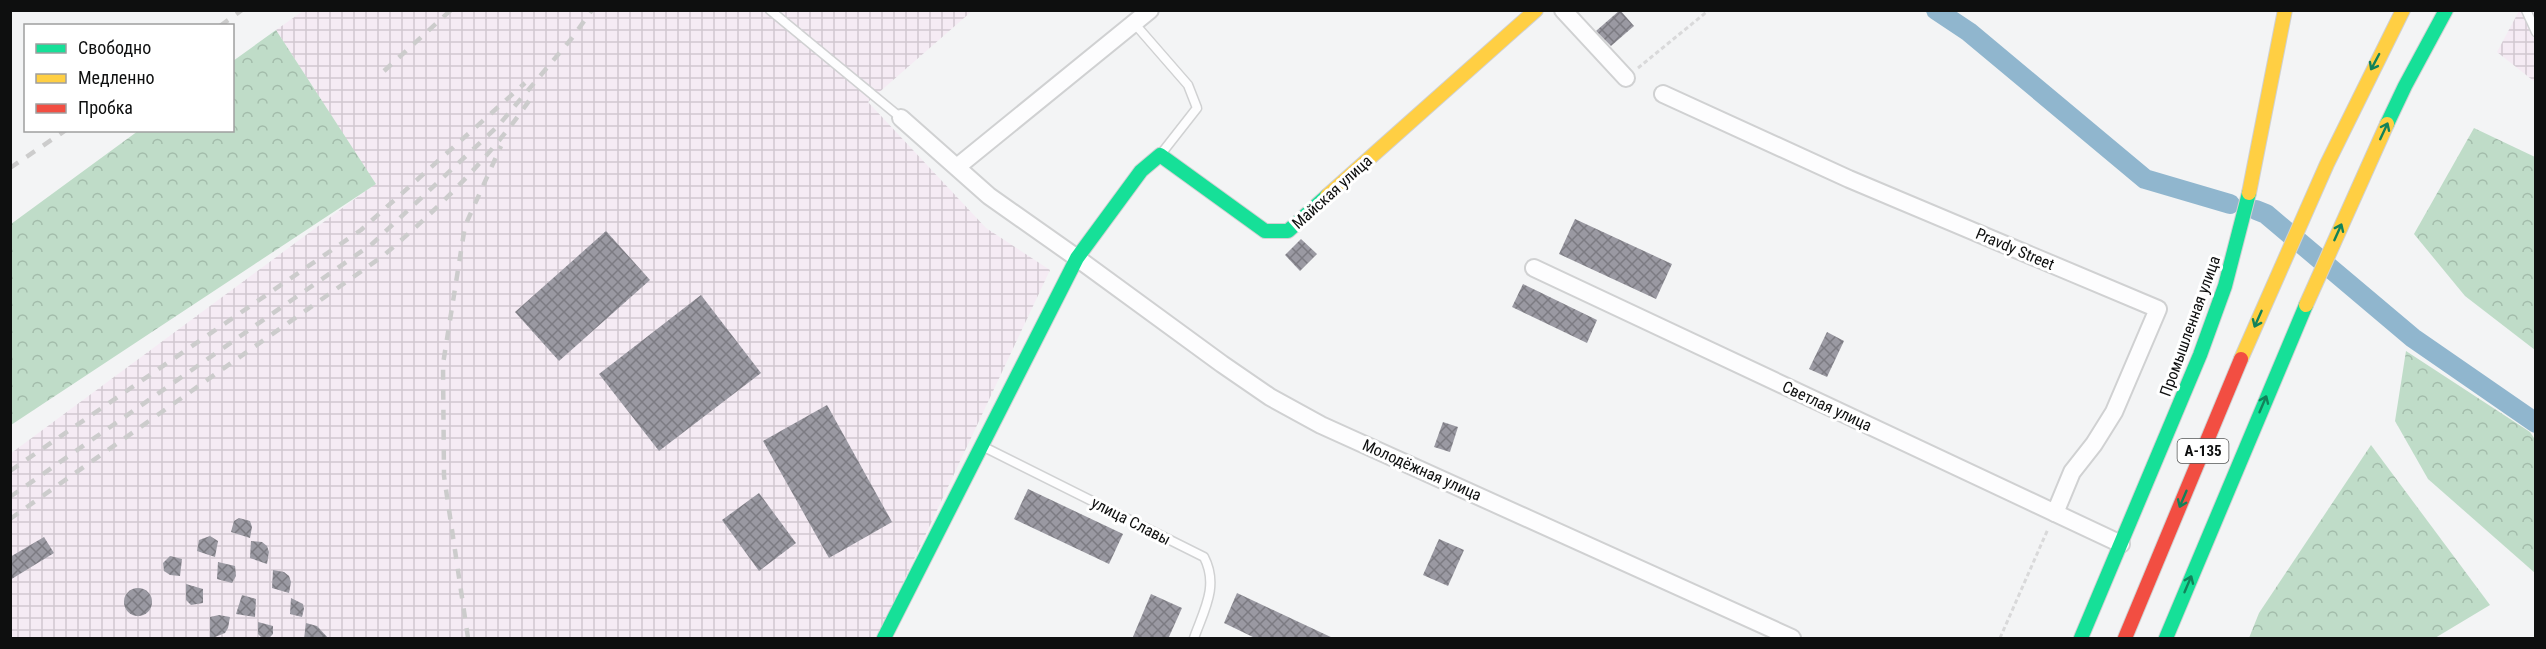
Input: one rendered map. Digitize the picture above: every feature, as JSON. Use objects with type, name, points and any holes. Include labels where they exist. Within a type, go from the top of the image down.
[{"type":"main road","name":"Майская улица","points":[[1160,154],[1265,231],[1288,231],[1536,10]]},
{"type":"main road","name":"Промышленная улица","points":[[2081,639],[2200,355],[2225,286],[2243,222],[2285,10]]},
{"type":"main road","name":"А-135","points":[[2125,639],[2282,265],[2372,69],[2403,10]]},
{"type":"main road","name":"А-135","points":[[2166,639],[2316,281],[2405,86],[2446,10]]},
{"type":"main road","points":[[884,639],[1077,258],[1141,171],[1160,154]]},
{"type":"street","points":[[957,167],[1150,10]]},
{"type":"street","points":[[1563,10],[1626,78]]},
{"type":"street","name":"Pravdy Street","points":[[1663,94],[1849,179],[2158,309],[2114,412],[2094,444],[2072,472],[2055,513]]},
{"type":"street","name":"Молодёжная улица","points":[[901,118],[988,196],[1270,397],[1321,425],[1792,639]]},
{"type":"street","name":"Светлая улица","points":[[1534,268],[2121,544]]},
{"type":"lane","points":[[770,10],[901,118]]},
{"type":"lane","points":[[2526,10],[2535,32]]},
{"type":"lane","points":[[1134,23],[1188,85],[1197,108],[1160,154]]},
{"type":"lane","name":"улица Славы","points":[[982,446],[1204,557],[1211,570],[1211,586],[1194,639]]},
{"type":"path","points":[[1626,78],[1709,10]]},
{"type":"path","points":[[2000,639],[2055,513]]},
{"type":"shaded area","points":[[303,11],[972,11],[868,102],[986,228],[1050,270],[877,638],[11,638],[10,454],[375,184],[276,30]]},
{"type":"shaded area","points":[[2519,11],[2535,11],[2535,82],[2497,52]]},
{"type":"green space","points":[[276,30],[376,184],[11,425],[11,224],[137,132],[234,132],[234,60]]},
{"type":"green space","points":[[2474,128],[2535,157],[2535,350],[2465,296],[2414,234]]},
{"type":"green space","points":[[2406,351],[2530,432],[2536,441],[2535,573],[2428,479],[2395,421]]},
{"type":"green space","points":[[2371,445],[2490,605],[2435,638],[2249,638],[2259,613]]},
{"type":"building","points":[[1620,10],[1634,26],[1611,46],[1596,31]]},
{"type":"building","points":[[1575,219],[1672,264],[1656,299],[1559,254]]},
{"type":"building","points":[[606,231],[650,280],[559,361],[515,312]]},
{"type":"building","points":[[1301,239],[1317,254],[1300,271],[1285,255]]},
{"type":"building","points":[[1523,284],[1597,320],[1587,343],[1512,307]]},
{"type":"building","points":[[701,295],[761,373],[659,451],[599,374]]},
{"type":"building","points":[[1827,332],[1844,341],[1827,377],[1809,369]]},
{"type":"building","points":[[827,405],[892,522],[829,558],[763,441]]},
{"type":"building","points":[[1443,422],[1458,427],[1450,452],[1434,447]]},
{"type":"building","points":[[1028,489],[1123,534],[1109,564],[1014,519]]},
{"type":"building","points":[[759,493],[796,543],[759,571],[722,520]]},
{"type":"building","points":[[239,518],[250,521],[252,527],[250,538],[231,532],[234,521]]},
{"type":"building","points":[[210,536],[218,541],[215,557],[197,551],[199,540]]},
{"type":"building","points":[[44,537],[54,553],[10,580],[10,557]]},
{"type":"building","points":[[1439,539],[1464,550],[1448,586],[1423,575]]},
{"type":"building","points":[[251,541],[262,542],[267,546],[269,552],[267,564],[250,558]]},
{"type":"building","points":[[170,556],[182,559],[180,576],[170,575],[164,571],[163,563]]},
{"type":"building","points":[[218,562],[235,566],[236,576],[232,583],[217,579]]},
{"type":"building","points":[[273,570],[284,572],[289,576],[291,582],[289,593],[272,588]]},
{"type":"building","points":[[186,584],[203,589],[203,603],[191,605],[186,600]]},
{"type":"building","points":[[138,588],[148,592],[152,602],[148,612],[138,616],[128,612],[124,602],[128,592]]},
{"type":"building","points":[[1237,593],[1335,639],[1257,639],[1224,623]]},
{"type":"building","points":[[1151,594],[1182,608],[1168,639],[1132,639]]},
{"type":"building","points":[[242,595],[256,599],[255,617],[236,614]]},
{"type":"building","points":[[291,598],[303,604],[302,617],[290,614]]},
{"type":"building","points":[[219,615],[230,617],[228,628],[225,633],[210,639],[210,617]]},
{"type":"building","points":[[258,622],[273,626],[273,634],[270,637],[263,639],[258,634]]},
{"type":"building","points":[[306,623],[317,626],[329,639],[304,639]]},
{"type":"waterway","points":[[1936,10],[1969,32],[2145,179],[2230,204]]},
{"type":"waterway","points":[[2256,210],[2266,214],[2413,338],[2536,423]]},
{"type":"railway","points":[[223,24],[242,10]]},
{"type":"railway","points":[[384,71],[451,10]]},
{"type":"railway","points":[[10,497],[372,244],[498,126],[572,38],[592,10]]},
{"type":"railway","points":[[10,471],[361,230],[525,83]]},
{"type":"railway","points":[[10,519],[383,256],[464,180],[500,139],[533,95]]},
{"type":"railway","points":[[10,168],[63,132]]},
{"type":"railway","points":[[468,638],[444,476],[443,364],[465,226],[501,146]]},
{"type":"traffic: fast","points":[[2387,124],[2446,10]]},
{"type":"traffic: fast","points":[[884,638],[1077,258],[1141,171],[1160,155],[1265,231],[1288,231],[1327,196]]},
{"type":"traffic: fast","points":[[2081,638],[2200,355],[2225,286],[2249,193]]},
{"type":"traffic: fast","points":[[2166,638],[2306,305]]},
{"type":"traffic: slow","points":[[1327,196],[1536,10]]},
{"type":"traffic: slow","points":[[2249,193],[2285,10]]},
{"type":"traffic: slow","points":[[2241,359],[2327,164],[2403,10]]},
{"type":"traffic: slow","points":[[2306,305],[2387,124]]},
{"type":"traffic: jam","points":[[2125,638],[2241,359]]}]
